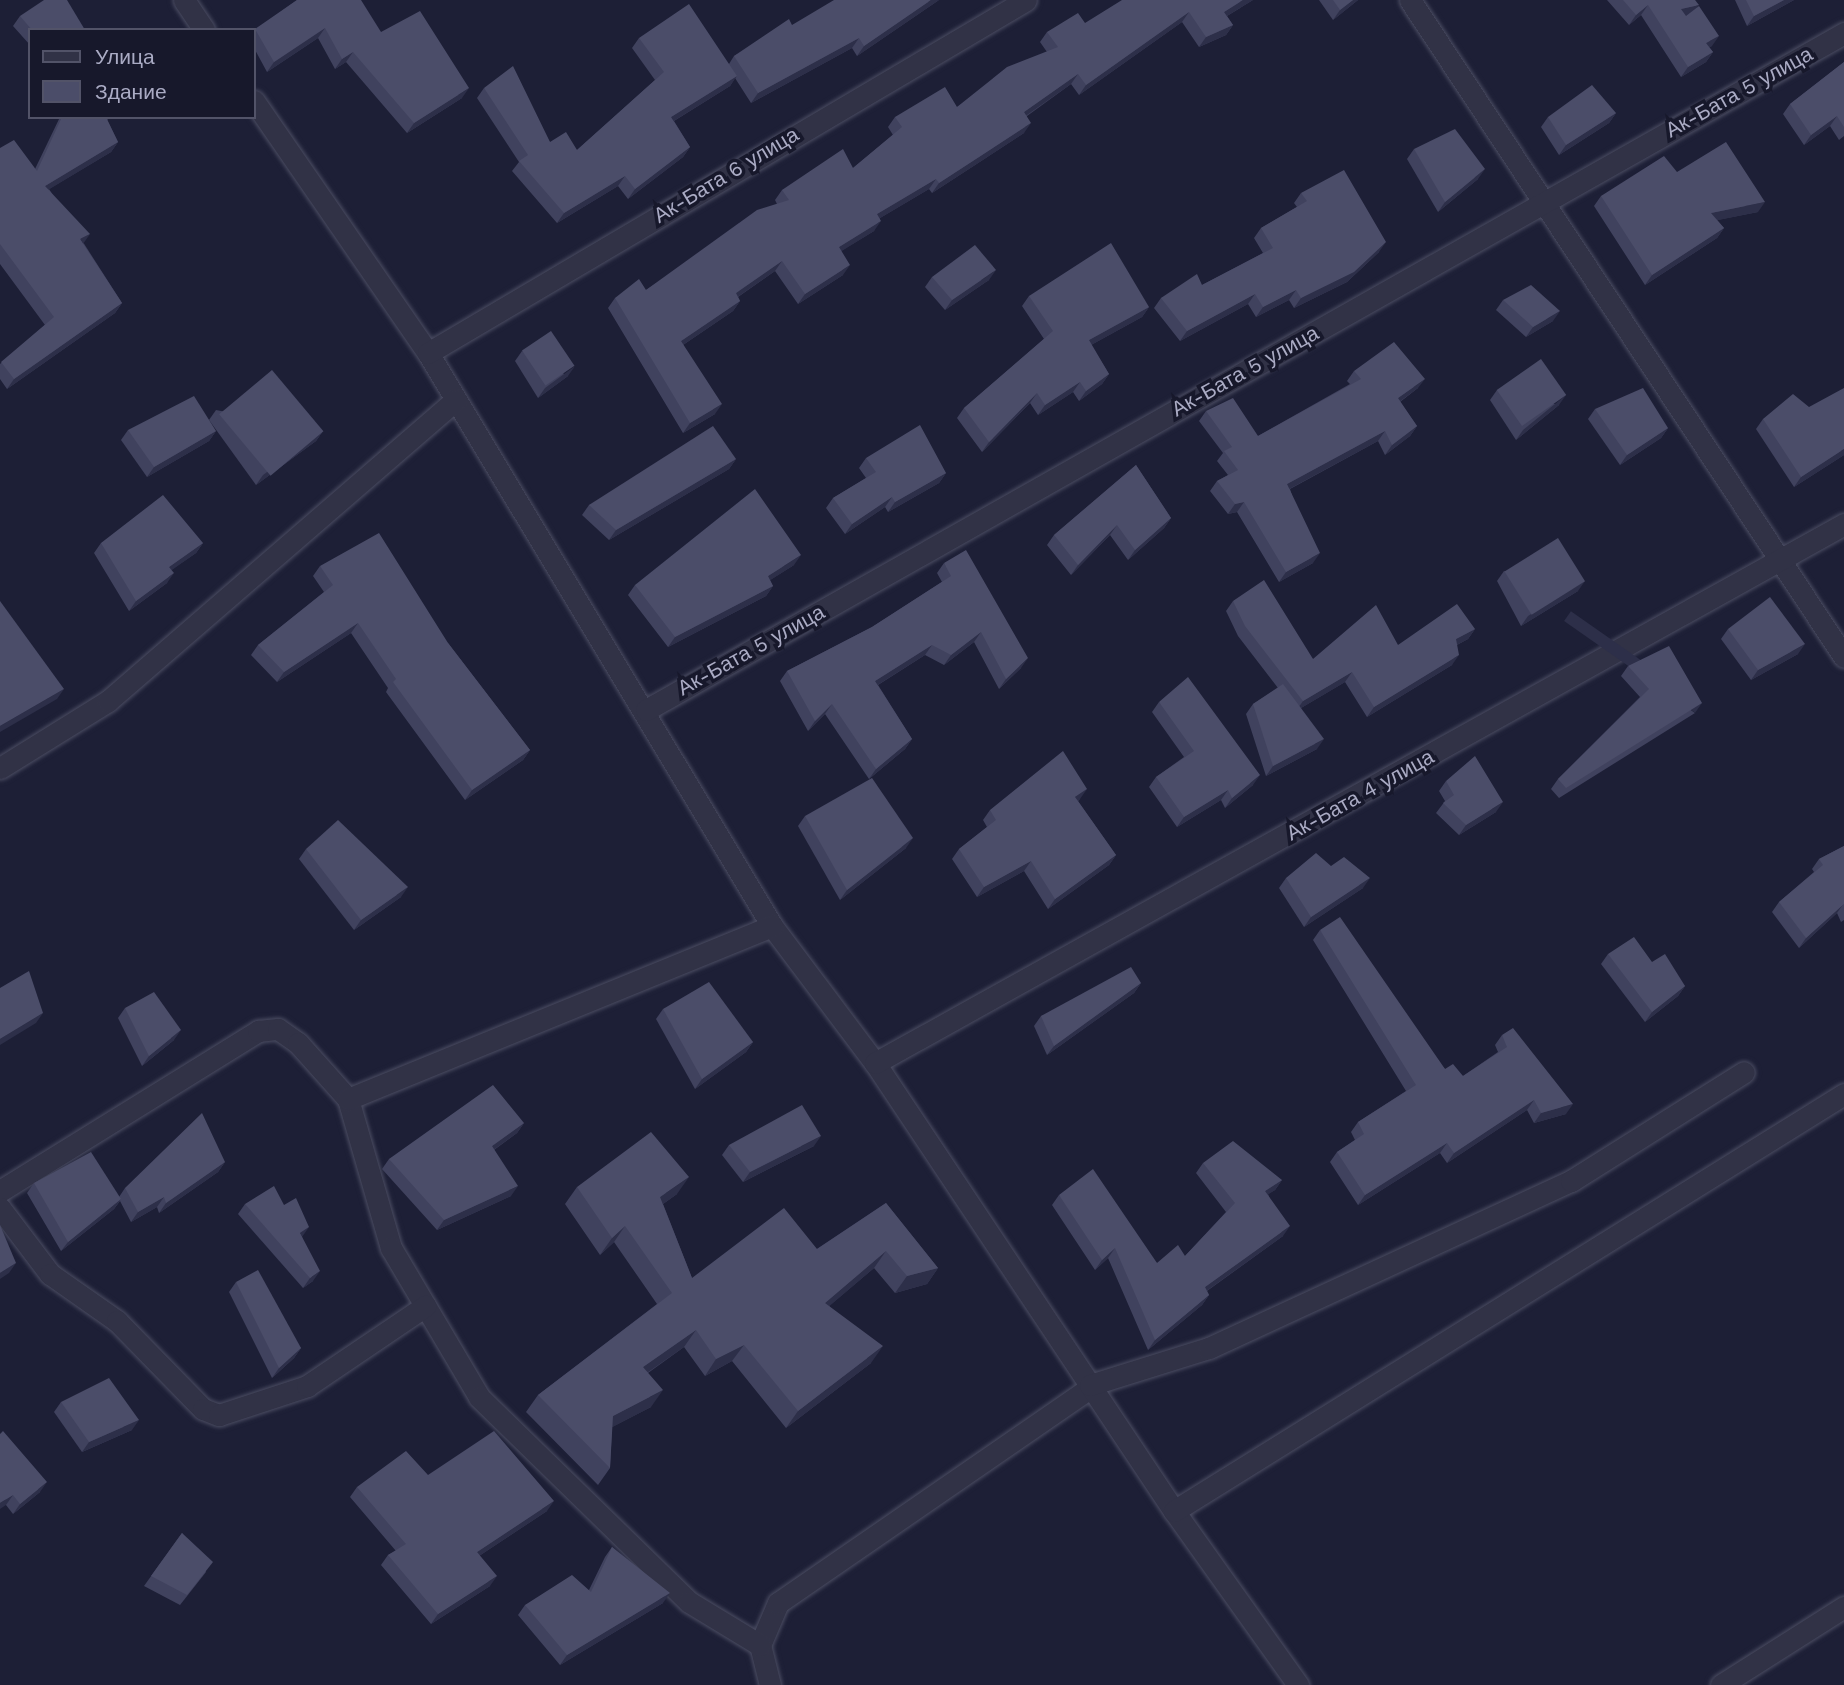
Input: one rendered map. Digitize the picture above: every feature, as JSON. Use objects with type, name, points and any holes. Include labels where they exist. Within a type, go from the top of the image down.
[{"type":"street","name":"Ак-Бата 6 улица","points":[[428,353],[1026,0]]},
{"type":"street","points":[[1410,0],[1541,204],[1844,657]]},
{"type":"street","points":[[194,3],[203,28]]},
{"type":"street","name":"Ак-Бата 5 улица","points":[[646,710],[1844,33]]},
{"type":"street","points":[[256,104],[428,353],[646,710],[772,926],[874,1063],[1174,1511],[1298,1685]]},
{"type":"street","points":[[0,768],[108,701],[456,400]]},
{"type":"street","name":"Ак-Бата 4 улица","points":[[874,1063],[1779,563],[1844,524]]},
{"type":"street","points":[[348,1099],[772,926]]},
{"type":"street","points":[[0,1191],[258,1031],[278,1029],[298,1042],[348,1099],[391,1248],[479,1397],[688,1602],[760,1645]]},
{"type":"street","points":[[770,1685],[760,1645],[778,1603],[1091,1386],[1209,1348],[1570,1181],[1744,1072]]},
{"type":"street","points":[[1174,1511],[1844,1094]]},
{"type":"street","points":[[0,1208],[50,1274],[117,1321],[203,1409],[219,1415],[307,1385],[425,1306]]},
{"type":"street","points":[[1721,1685],[1844,1607]]},
{"type":"building","points":[[44,0],[67,0],[84,28],[30,28],[20,16]]},
{"type":"building","points":[[297,0],[361,0],[381,32],[420,11],[469,88],[414,123],[353,52],[342,59],[325,28],[274,62],[256,28]]},
{"type":"building","points":[[834,0],[931,0],[864,46],[859,38],[758,93],[734,56],[789,19],[792,25]]},
{"type":"building","points":[[1122,0],[1243,0],[1224,12],[1233,25],[1206,37],[1189,12],[1086,85],[1078,74],[1024,112],[1031,123],[939,183],[936,179],[877,214],[881,221],[839,247],[850,265],[805,294],[782,261],[736,293],[740,301],[681,341],[722,404],[690,423],[615,298],[639,279],[646,290],[757,210],[789,200],[782,190],[843,149],[853,168],[902,127],[895,117],[945,87],[957,107],[1007,67],[1058,47],[1047,32],[1078,13],[1085,23]]},
{"type":"building","points":[[1333,0],[1353,0],[1340,10]]},
{"type":"building","points":[[1623,0],[1695,0],[1699,5],[1681,9],[1686,16],[1699,6],[1719,36],[1706,43],[1713,52],[1688,67],[1648,5],[1636,15]]},
{"type":"building","points":[[1746,0],[1784,0],[1754,16]]},
{"type":"building","points":[[689,4],[737,76],[671,117],[690,147],[635,189],[625,176],[564,213],[519,161],[528,155],[484,88],[513,66],[550,142],[566,132],[577,150],[664,72],[639,38]]},
{"type":"building","points":[[1844,62],[1844,127],[1837,116],[1811,135],[1790,104]]},
{"type":"building","points":[[1592,85],[1616,113],[1566,145],[1548,117]]},
{"type":"building","points":[[61,119],[107,119],[118,142],[45,186],[90,234],[80,239],[122,303],[14,379],[1,362],[54,317],[0,244],[0,148],[14,140],[37,171]]},
{"type":"building","points":[[1455,129],[1485,169],[1445,202],[1414,149]]},
{"type":"building","points":[[1726,142],[1765,202],[1711,213],[1724,228],[1652,275],[1601,196],[1664,156],[1677,172]]},
{"type":"building","points":[[1344,170],[1386,242],[1354,272],[1301,298],[1296,290],[1263,307],[1255,294],[1187,331],[1161,298],[1197,274],[1202,285],[1273,248],[1261,228],[1307,201],[1301,193]]},
{"type":"building","points":[[1111,243],[1149,307],[1089,340],[1109,374],[1086,391],[1080,382],[1045,405],[1037,393],[989,442],[964,408],[1053,331],[1029,296]]},
{"type":"building","points":[[975,245],[996,270],[952,300],[932,277]]},
{"type":"building","points":[[1531,285],[1560,311],[1533,327],[1503,300]]},
{"type":"building","points":[[551,331],[574,366],[545,385],[522,351]]},
{"type":"building","points":[[1394,342],[1425,379],[1398,398],[1417,426],[1392,445],[1385,431],[1287,484],[1320,553],[1286,572],[1244,502],[1235,504],[1217,481],[1238,470],[1224,451],[1232,447],[1206,411],[1233,398],[1258,436],[1361,379],[1354,371]]},
{"type":"building","points":[[1541,359],[1566,395],[1522,426],[1497,390]]},
{"type":"building","points":[[272,370],[323,431],[271,476],[219,414]]},
{"type":"building","points":[[1643,388],[1668,428],[1627,455],[1595,409]]},
{"type":"building","points":[[1844,388],[1844,449],[1801,477],[1763,419],[1793,394],[1809,407]]},
{"type":"building","points":[[194,396],[216,431],[154,467],[128,430]]},
{"type":"building","points":[[920,425],[946,473],[895,502],[892,497],[852,524],[833,498],[876,472],[866,458]]},
{"type":"building","points":[[713,426],[736,459],[616,530],[589,505]]},
{"type":"building","points":[[1136,465],[1171,518],[1135,550],[1117,525],[1078,565],[1054,535]]},
{"type":"building","points":[[755,489],[801,555],[768,576],[773,586],[675,637],[635,585]]},
{"type":"building","points":[[163,495],[203,543],[169,567],[174,573],[136,601],[101,543]]},
{"type":"building","points":[[379,533],[448,643],[530,750],[472,790],[393,682],[396,679],[358,623],[284,672],[258,645],[333,585],[320,566]]},
{"type":"building","points":[[1558,538],[1585,581],[1532,615],[1505,571]]},
{"type":"building","points":[[966,550],[1028,658],[1006,679],[981,632],[951,655],[932,645],[875,681],[912,739],[876,769],[832,704],[815,721],[787,671],[872,627],[951,576],[944,563]]},
{"type":"building","points":[[1264,580],[1313,659],[1376,605],[1398,645],[1457,604],[1475,629],[1456,639],[1459,655],[1374,707],[1352,672],[1303,701],[1245,626],[1233,601]]},
{"type":"building","points":[[1770,597],[1805,644],[1758,670],[1728,629]]},
{"type":"building","points":[[0,601],[64,689],[0,726]]},
{"type":"building","points":[[1669,646],[1702,703],[1566,788],[1558,779],[1649,689],[1628,666]]},
{"type":"building","points":[[1188,677],[1260,775],[1232,798],[1228,790],[1184,817],[1156,777],[1194,751],[1159,702]]},
{"type":"building","points":[[1283,684],[1324,739],[1273,766],[1253,704]]},
{"type":"building","points":[[1063,751],[1087,789],[1075,797],[1116,855],[1055,899],[1031,861],[984,887],[959,849],[996,820],[990,810]]},
{"type":"building","points":[[1475,756],[1503,802],[1466,825],[1443,803],[1454,795],[1446,781]]},
{"type":"building","points":[[872,778],[913,838],[847,890],[805,816]]},
{"type":"building","points":[[338,820],[408,887],[361,920],[306,849]]},
{"type":"building","points":[[1844,846],[1844,904],[1806,938],[1779,902],[1823,865],[1819,859]]},
{"type":"building","points":[[1316,853],[1331,866],[1344,857],[1370,878],[1311,917],[1286,878]]},
{"type":"building","points":[[1340,917],[1445,1069],[1453,1064],[1463,1076],[1507,1047],[1502,1035],[1513,1028],[1573,1104],[1541,1113],[1534,1100],[1454,1153],[1447,1143],[1365,1195],[1337,1152],[1364,1134],[1358,1122],[1416,1085],[1320,930]]},
{"type":"building","points":[[1634,937],[1652,962],[1665,954],[1685,986],[1652,1012],[1608,954]]},
{"type":"building","points":[[1131,967],[1141,983],[1054,1046],[1041,1016]]},
{"type":"building","points":[[29,971],[43,1013],[0,1039],[0,988]]},
{"type":"building","points":[[709,982],[753,1042],[702,1079],[663,1009]]},
{"type":"building","points":[[154,992],[181,1030],[149,1056],[125,1008]]},
{"type":"building","points":[[493,1085],[524,1123],[492,1146],[518,1186],[444,1220],[389,1159]]},
{"type":"building","points":[[802,1105],[821,1136],[750,1172],[729,1145]]},
{"type":"building","points":[[202,1113],[225,1162],[166,1203],[164,1197],[138,1212],[125,1188]]},
{"type":"building","points":[[651,1132],[689,1177],[660,1197],[692,1278],[784,1208],[817,1249],[886,1203],[938,1268],[907,1276],[886,1251],[825,1303],[883,1346],[798,1411],[744,1345],[716,1359],[696,1330],[643,1367],[663,1390],[613,1416],[610,1468],[538,1395],[672,1293],[625,1226],[612,1238],[577,1187]]},
{"type":"building","points":[[1233,1141],[1282,1180],[1265,1191],[1290,1226],[1205,1287],[1209,1295],[1155,1340],[1115,1248],[1102,1260],[1059,1195],[1093,1169],[1157,1263],[1178,1245],[1185,1256],[1235,1203],[1203,1163]]},
{"type":"building","points":[[91,1152],[121,1199],[68,1242],[34,1183]]},
{"type":"building","points":[[274,1186],[284,1205],[296,1198],[309,1227],[300,1233],[320,1271],[310,1278],[245,1204]]},
{"type":"building","points":[[0,1225],[16,1263],[0,1273]]},
{"type":"building","points":[[258,1270],[301,1348],[279,1368],[236,1282]]},
{"type":"building","points":[[109,1378],[139,1420],[89,1442],[61,1402]]},
{"type":"building","points":[[3,1431],[47,1482],[20,1504],[13,1495],[0,1503],[0,1434]]},
{"type":"building","points":[[494,1431],[554,1501],[477,1552],[497,1576],[438,1614],[388,1555],[406,1544],[357,1487],[406,1451],[428,1475]]},
{"type":"building","points":[[182,1533],[213,1562],[187,1595],[151,1576]]},
{"type":"building","points":[[612,1547],[670,1593],[567,1655],[525,1605],[572,1575],[591,1592]]}]
